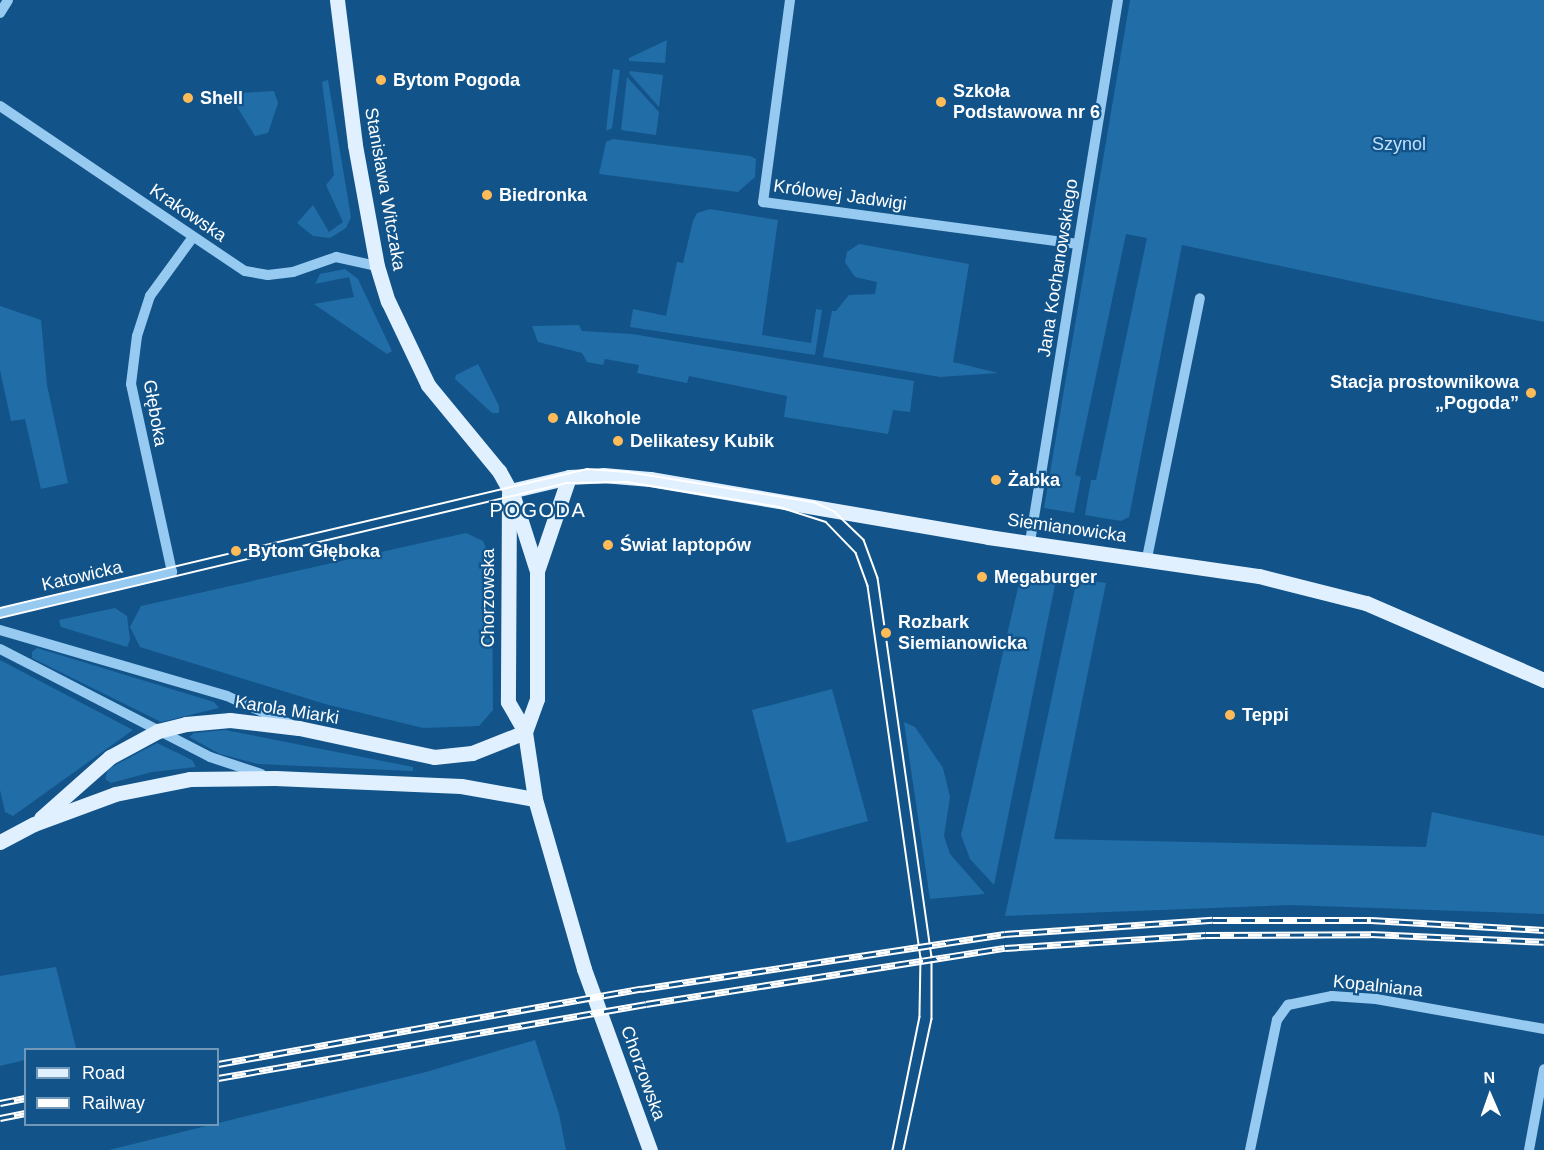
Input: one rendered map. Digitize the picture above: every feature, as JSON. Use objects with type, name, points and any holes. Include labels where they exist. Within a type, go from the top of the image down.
[{"type":"main road","name":"Stanisława Witczaka","points":[[337,0],[355,145],[377,266],[415,363],[442,403],[498,471],[510,491]]},
{"type":"main road","name":"Siemianowicka","points":[[510,491],[569,477],[603,475],[650,479],[1030,542],[1289,581],[1357,600],[1464,642],[1544,680]]},
{"type":"main road","points":[[537,571],[569,477]]},
{"type":"main road","name":"Chorzowska","points":[[510,491],[537,571],[537,699],[525,732]]},
{"type":"main road","name":"Chorzowska","points":[[510,491],[508,702],[525,732],[535,799],[584,969],[650,1150]]},
{"type":"main road","name":"Karola Miarki","points":[[34,824],[110,757],[158,731],[230,720],[299,728],[434,757],[472,753],[525,732]]},
{"type":"main road","name":"Karola Miarki","points":[[0,842],[34,824],[141,786],[190,779],[274,778],[461,786],[535,799]]},
{"type":"street","points":[[0,12],[8,0]]},
{"type":"street","name":"Królowej Jadwigi","points":[[790,0],[763,202],[1078,244]]},
{"type":"street","name":"Jana Kochanowskiego","points":[[1030,542],[1118,0]]},
{"type":"street","name":"Krakowska","points":[[0,106],[245,271],[268,275],[294,272],[336,257],[377,266]]},
{"type":"street","name":"Głęboka","points":[[172,572],[130,384],[137,336],[150,296],[193,237]]},
{"type":"street","points":[[1147,558],[1200,298]]},
{"type":"street","name":"Katowicka","points":[[0,613],[172,572]]},
{"type":"street","points":[[0,630],[227,696],[299,728]]},
{"type":"street","points":[[0,649],[210,757],[274,778]]},
{"type":"street","name":"Kopalniana","points":[[1250,1150],[1276,1020],[1288,1005],[1332,996],[1376,999],[1544,1029]]},
{"type":"street","points":[[1529,1150],[1544,1069]]},
{"type":"green space","name":"Szynol","points":[[1130,0],[1544,0],[1544,322],[1182,245],[1129,517],[1121,521],[1085,515],[1091,480],[1096,480],[1147,238],[1126,234],[1075,475],[1081,477],[1074,513],[1044,508]]},
{"type":"green space","points":[[667,40],[665,63],[629,61],[629,58]]},
{"type":"green space","points":[[613,69],[620,70],[612,128],[606,131]]},
{"type":"green space","points":[[630,71],[663,75],[659,107],[629,73]]},
{"type":"green space","points":[[627,77],[659,112],[656,135],[621,130]]},
{"type":"green space","points":[[328,80],[351,217],[346,228],[330,238],[313,236],[297,223],[313,205],[329,232],[343,222],[326,185],[334,175],[322,82]]},
{"type":"green space","points":[[274,91],[278,103],[268,133],[255,136],[233,100],[241,93]]},
{"type":"green space","points":[[613,139],[750,156],[756,159],[755,177],[738,192],[599,174],[606,142]]},
{"type":"green space","points":[[710,209],[778,220],[762,335],[811,343],[816,309],[822,310],[815,355],[630,327],[633,309],[666,316],[677,262],[683,263],[693,221],[697,213]]},
{"type":"green space","points":[[859,244],[969,264],[953,362],[998,373],[940,377],[823,357],[832,311],[836,311],[849,295],[875,294],[877,282],[855,277],[845,262],[847,252]]},
{"type":"green space","points":[[345,269],[358,279],[392,351],[387,354],[314,304],[354,297],[349,277],[315,284],[320,274]]},
{"type":"green space","points":[[0,306],[41,320],[47,385],[68,483],[41,489],[25,419],[11,421],[0,370]]},
{"type":"green space","points":[[579,325],[582,331],[632,334],[914,381],[910,412],[893,410],[888,434],[784,417],[787,396],[689,376],[687,383],[637,373],[639,365],[605,359],[603,365],[587,362],[582,353],[538,342],[532,326]]},
{"type":"green space","points":[[478,364],[499,406],[499,413],[492,413],[455,379],[456,375]]},
{"type":"green space","points":[[466,533],[483,541],[492,563],[493,710],[479,726],[423,728],[325,704],[140,647],[130,627],[141,606]]},
{"type":"green space","points":[[1022,570],[1057,575],[994,885],[970,859],[961,835]]},
{"type":"green space","points":[[1077,579],[1106,583],[1054,839],[1426,847],[1432,812],[1544,836],[1544,914],[1289,905],[1005,916]]},
{"type":"green space","points":[[115,608],[127,616],[130,640],[127,647],[61,627],[59,620]]},
{"type":"green space","points":[[37,648],[214,702],[219,708],[161,722],[32,658],[32,652]]},
{"type":"green space","points":[[0,660],[133,730],[13,816],[5,812],[0,790]]},
{"type":"green space","points":[[832,689],[868,821],[787,843],[752,710]]},
{"type":"green space","points":[[904,722],[915,727],[943,768],[950,797],[944,836],[950,854],[985,894],[930,899]]},
{"type":"green space","points":[[225,730],[413,767],[413,771],[258,764],[220,754],[189,737],[194,733]]},
{"type":"green space","points":[[157,743],[192,760],[196,767],[152,772],[111,783],[105,779],[108,769]]},
{"type":"green space","points":[[56,967],[76,1048],[24,1048],[24,1060],[0,1066],[0,976]]},
{"type":"green space","points":[[535,1040],[559,1114],[566,1150],[109,1150],[207,1126],[219,1126],[219,1123],[426,1072]]},
{"type":"tram line","points":[[0,608],[587,469],[628,472],[814,502],[835,512],[864,540],[878,578],[932,956],[932,1019],[904,1150]]},
{"type":"tram line","points":[[0,618],[567,483],[627,482],[779,507],[826,522],[856,553],[868,586],[921,957],[920,1017],[893,1150]]},
{"type":"railway","points":[[219,1064],[641,989],[1005,934],[1213,920],[1371,920],[1544,930]]},
{"type":"railway","points":[[219,1078],[646,1004],[1005,948],[1206,935],[1371,934],[1544,942]]},
{"type":"railway","points":[[0,1103],[24,1098]]},
{"type":"railway","points":[[0,1118],[24,1113]]},
{"type":"place","name":"Bytom Pogoda","points":[[381,80]]},
{"type":"place","name":"Shell","points":[[188,98]]},
{"type":"place","name":"Szkoła Podstawowa nr 6","points":[[941,102]]},
{"type":"place","name":"Biedronka","points":[[487,195]]},
{"type":"place","name":"Stacja prostownikowa „Pogoda”","points":[[1531,393]]},
{"type":"place","name":"Alkohole","points":[[553,418]]},
{"type":"place","name":"Delikatesy Kubik","points":[[618,441]]},
{"type":"place","name":"Żabka","points":[[996,480]]},
{"type":"place","name":"Świat laptopów","points":[[608,545]]},
{"type":"place","name":"Bytom Głęboka","points":[[236,551]]},
{"type":"place","name":"Megaburger","points":[[982,577]]},
{"type":"place","name":"Rozbark Siemianowicka","points":[[886,633]]},
{"type":"place","name":"Teppi","points":[[1230,715]]},
{"type":"district","name":"POGODA","points":[[538,510]]}]
